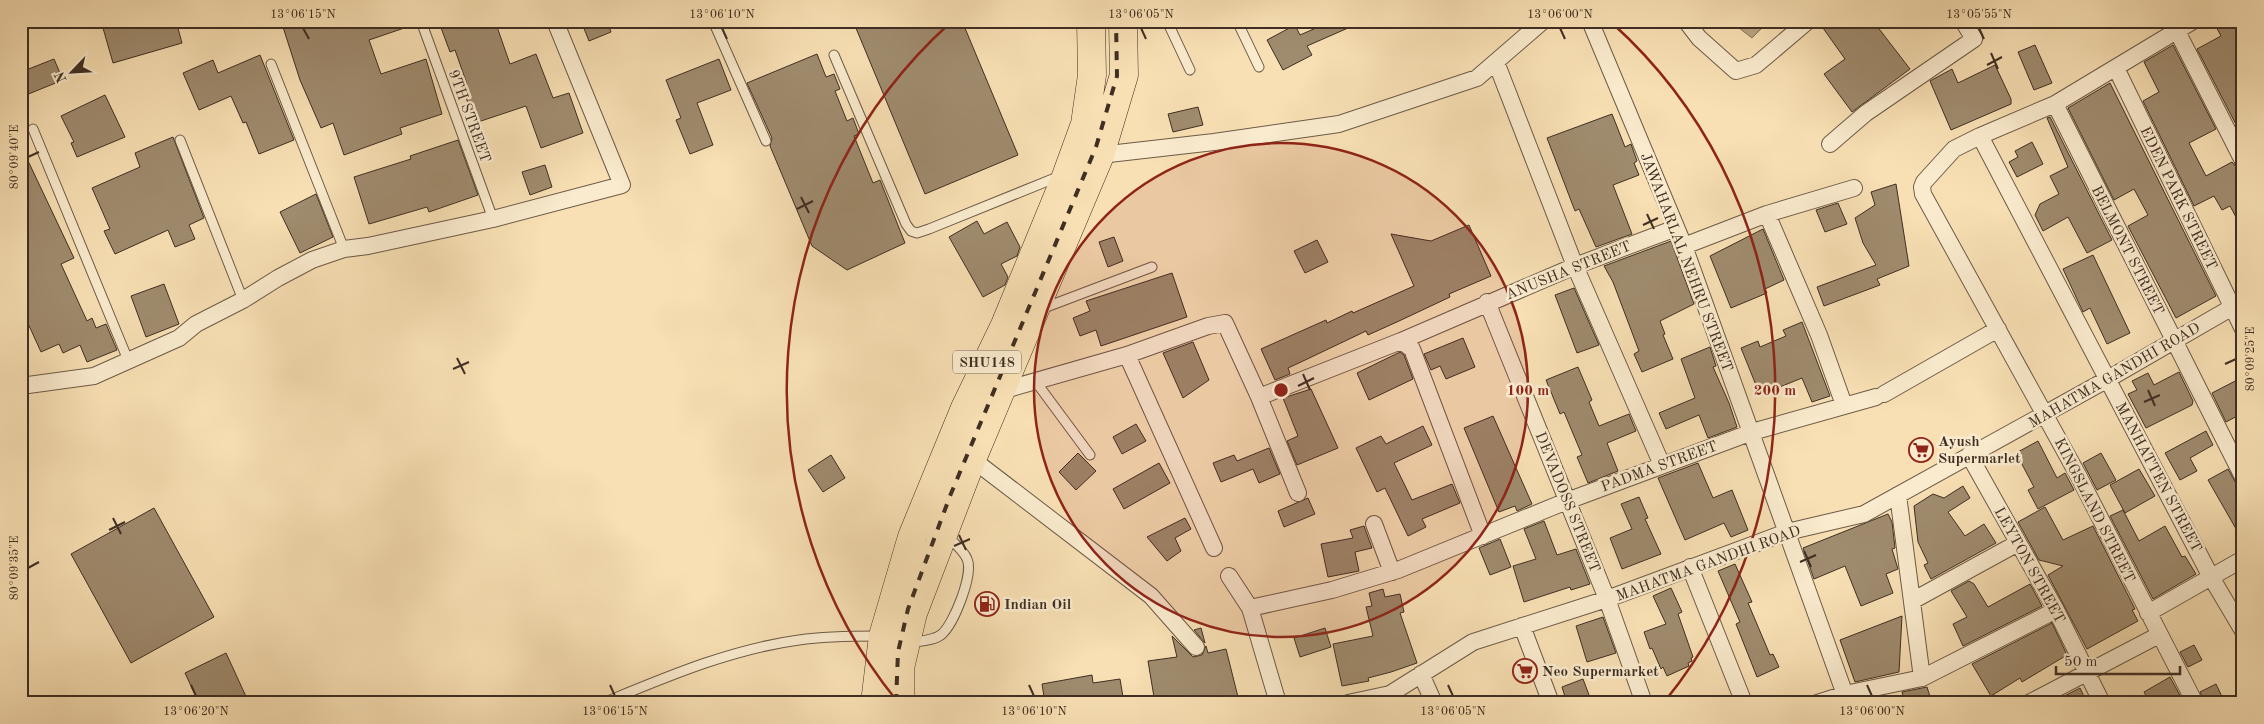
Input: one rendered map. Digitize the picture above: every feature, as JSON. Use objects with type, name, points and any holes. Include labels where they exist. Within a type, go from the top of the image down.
[{"type":"highway","name":"SHU148","points":[[875,703],[894,640],[912,537],[965,408],[1005,325],[1068,173],[1086,114],[1092,75],[1091,21]]},
{"type":"highway","name":"SHU148","points":[[900,703],[900,668],[894,640],[913,612],[972,459],[1100,155],[1124,75],[1124,21]]},
{"type":"street","points":[[21,386],[94,376],[179,338],[196,324],[243,300],[278,278],[312,260],[344,248],[368,246],[493,219],[622,185],[555,21]]},
{"type":"street","points":[[1100,155],[1214,142],[1339,124],[1477,78],[1543,21]]},
{"type":"street","name":"JAWAHARLAL NEHRU STREET","points":[[1590,21],[1684,246],[1847,698]]},
{"type":"street","points":[[1686,21],[1699,38],[1736,71],[1756,65],[1808,21]]},
{"type":"street","points":[[1830,144],[1866,113],[1974,40],[1963,21]]},
{"type":"street","points":[[1980,136],[2054,104],[2193,21]]},
{"type":"street","points":[[2177,30],[2243,161]]},
{"type":"street","points":[[1496,62],[1575,266],[1662,465]]},
{"type":"street","name":"EDEN PARK STREET","points":[[2116,68],[2237,304],[2243,329]]},
{"type":"street","name":"BELMONT STREET","points":[[2054,104],[2243,477]]},
{"type":"street","name":"KINGSLAND STREET","points":[[1980,136],[1954,149],[1924,182],[1922,187],[1923,194],[2045,414],[2195,703]]},
{"type":"street","name":"MANHATTEN STREET","points":[[1980,136],[2211,577],[2243,631]]},
{"type":"street","points":[[1684,246],[1767,214],[1854,188]]},
{"type":"street","points":[[1767,214],[1819,335],[1844,405]]},
{"type":"street","name":"ANUSHA STREET","points":[[1259,397],[1401,341],[1487,302],[1575,266],[1676,228]]},
{"type":"street","name":"DEVADOSS STREET","points":[[1487,302],[1607,599],[1644,703]]},
{"type":"street","name":"MAHATMA GANDHI ROAD","points":[[1348,703],[1390,694],[1473,642],[1607,599],[1787,532],[1864,514],[2174,342],[2237,304]]},
{"type":"street","points":[[1001,391],[1127,355],[1208,326],[1225,324],[1259,397],[1298,493]]},
{"type":"street","name":"PADMA STREET","points":[[1250,608],[1332,590],[1392,572],[1567,501],[1752,432],[1880,395],[1998,329]]},
{"type":"street","points":[[1401,341],[1412,348],[1483,536]]},
{"type":"street","points":[[1127,355],[1214,548]]},
{"type":"street","name":"LEYTON STREET","points":[[1969,456],[2056,610],[2102,703]]},
{"type":"street","points":[[972,459],[1151,596],[1196,647]]},
{"type":"street","points":[[1898,495],[1922,678]]},
{"type":"street","points":[[1374,524],[1392,572]]},
{"type":"street","points":[[1912,601],[2018,543]]},
{"type":"street","points":[[2148,613],[2243,560]]},
{"type":"street","points":[[1690,568],[1744,703]]},
{"type":"street","points":[[1229,576],[1250,608],[1278,703]]},
{"type":"street","points":[[1817,703],[1847,698],[1922,678],[2056,610]]},
{"type":"street","points":[[1522,626],[1550,703]]},
{"type":"street","points":[[2028,703],[2159,636]]},
{"type":"street","points":[[1421,674],[1434,703]]},
{"type":"lane","name":"9TH STREET","points":[[422,21],[493,219]]},
{"type":"lane","points":[[713,21],[766,141]]},
{"type":"lane","points":[[1166,21],[1190,70]]},
{"type":"lane","points":[[1236,21],[1259,67]]},
{"type":"lane","points":[[834,55],[911,231],[923,231],[1068,173]]},
{"type":"lane","points":[[271,64],[344,248]]},
{"type":"lane","points":[[34,129],[128,360]]},
{"type":"lane","points":[[180,140],[243,300]]},
{"type":"lane","points":[[1034,312],[1152,267]]},
{"type":"lane","points":[[1036,382],[1090,455]]},
{"type":"lane","points":[[603,703],[696,665],[759,648],[808,639],[924,641],[941,635],[952,623],[969,570],[967,559],[944,532]]},
{"type":"shaded area","points":[[1730,21],[1769,21],[1752,38]]},
{"type":"building","points":[[101,21],[176,21],[182,43],[113,63]]},
{"type":"building","points":[[300,21],[415,21],[416,24],[369,40],[381,74],[426,59],[442,114],[400,128],[402,134],[344,155],[333,123],[321,128],[300,80],[283,27]]},
{"type":"building","points":[[442,21],[495,21],[510,64],[536,54],[553,98],[569,93],[583,133],[541,148],[526,106],[475,123],[462,86],[467,84],[455,50],[450,52],[440,25],[443,24]]},
{"type":"building","points":[[581,21],[607,21],[611,32],[589,41]]},
{"type":"building","points":[[853,21],[962,21],[1018,155],[925,194]]},
{"type":"building","points":[[1332,21],[1364,21],[1307,46],[1312,55],[1283,70],[1267,40],[1295,25],[1300,35]]},
{"type":"building","points":[[1818,21],[1873,21],[1910,69],[1852,112],[1824,74],[1845,59]]},
{"type":"building","points":[[2213,21],[2243,21],[2243,138],[2197,49],[2221,36]]},
{"type":"building","points":[[2035,45],[2052,83],[2034,90],[2018,52]]},
{"type":"building","points":[[2173,45],[2216,129],[2189,143],[2206,176],[2232,162],[2238,169],[2243,179],[2243,230],[2230,206],[2222,210],[2214,196],[2194,206],[2143,101],[2159,92],[2144,62]]},
{"type":"building","points":[[817,54],[826,77],[834,74],[840,89],[835,91],[847,121],[853,118],[859,134],[854,136],[873,183],[880,180],[905,243],[847,270],[812,246],[770,146],[772,138],[747,83]]},
{"type":"building","points":[[260,55],[294,140],[259,154],[246,122],[243,123],[231,96],[199,110],[183,73],[213,60],[218,73]]},
{"type":"building","points":[[54,59],[63,80],[21,97],[21,72]]},
{"type":"building","points":[[719,59],[731,90],[697,103],[713,145],[690,154],[676,120],[681,118],[666,80]]},
{"type":"building","points":[[1995,65],[2011,99],[2011,104],[1951,130],[1930,81],[1952,69],[1958,83]]},
{"type":"building","points":[[2110,83],[2216,296],[2176,318],[2128,226],[2148,215],[2134,189],[2114,200],[2068,108]]},
{"type":"building","points":[[105,95],[125,137],[77,157],[71,143],[74,142],[61,116]]},
{"type":"building","points":[[1198,107],[1203,125],[1173,132],[1168,114]]},
{"type":"building","points":[[1612,114],[1625,147],[1631,144],[1637,161],[1634,163],[1639,175],[1613,185],[1632,234],[1596,247],[1579,209],[1575,211],[1547,138]]},
{"type":"building","points":[[2050,117],[2112,240],[2087,253],[2068,217],[2043,231],[2035,215],[2040,204],[2059,194],[2050,176],[2068,167],[2047,118]]},
{"type":"building","points":[[173,137],[204,218],[189,225],[195,239],[175,247],[168,230],[115,254],[104,231],[110,229],[92,188],[140,167],[135,153]]},
{"type":"building","points":[[458,140],[478,195],[429,212],[427,207],[369,224],[354,177],[411,159],[410,156]]},
{"type":"building","points":[[2032,142],[2043,164],[2017,177],[2009,162],[2018,157],[2015,151]]},
{"type":"building","points":[[21,146],[74,258],[61,264],[87,321],[92,318],[96,328],[106,324],[117,350],[87,362],[80,345],[63,353],[59,344],[41,352],[21,308]]},
{"type":"building","points":[[545,165],[552,187],[530,195],[522,172]]},
{"type":"building","points":[[1896,184],[1909,266],[1877,279],[1880,285],[1824,306],[1817,287],[1876,265],[1863,243],[1855,218],[1875,205],[1871,192]]},
{"type":"building","points":[[316,194],[333,237],[300,253],[280,212]]},
{"type":"building","points":[[1838,203],[1847,224],[1825,232],[1816,210]]},
{"type":"building","points":[[977,221],[984,234],[1007,222],[1020,247],[1017,256],[1001,264],[1008,277],[1005,285],[983,297],[949,237]]},
{"type":"building","points":[[1469,225],[1491,276],[1449,294],[1450,297],[1399,321],[1368,335],[1366,331],[1288,368],[1290,374],[1275,380],[1261,349],[1326,320],[1327,323],[1352,311],[1353,313],[1414,286],[1391,234],[1431,241]]},
{"type":"building","points":[[1763,229],[1784,280],[1765,289],[1767,293],[1731,308],[1710,256]]},
{"type":"building","points":[[1114,237],[1123,261],[1108,267],[1099,242]]},
{"type":"building","points":[[1317,240],[1328,262],[1305,273],[1294,251]]},
{"type":"building","points":[[1671,241],[1694,304],[1660,321],[1665,334],[1663,335],[1673,359],[1642,372],[1634,354],[1639,351],[1613,282],[1604,266]]},
{"type":"building","points":[[2093,255],[2130,333],[2107,344],[2090,308],[2083,312],[2063,269]]},
{"type":"building","points":[[1172,273],[1187,317],[1101,346],[1096,330],[1080,336],[1073,318],[1090,311],[1086,301]]},
{"type":"building","points":[[164,284],[179,324],[146,337],[131,296]]},
{"type":"building","points":[[1574,288],[1599,345],[1577,353],[1555,295]]},
{"type":"building","points":[[1802,322],[1830,396],[1812,402],[1802,378],[1760,395],[1741,348],[1758,341],[1760,347],[1786,336],[1783,330]]},
{"type":"building","points":[[1463,338],[1475,367],[1446,379],[1440,366],[1431,370],[1424,354]]},
{"type":"building","points":[[1193,342],[1209,380],[1183,398],[1163,353]]},
{"type":"building","points":[[1710,347],[1716,366],[1713,367],[1737,427],[1708,438],[1699,415],[1666,429],[1659,413],[1695,398],[1681,359]]},
{"type":"building","points":[[1400,352],[1404,355],[1413,379],[1369,400],[1357,373]]},
{"type":"building","points":[[1578,367],[1592,400],[1589,402],[1599,426],[1629,414],[1636,431],[1607,443],[1618,471],[1588,483],[1577,457],[1582,455],[1564,412],[1560,414],[1546,380]]},
{"type":"building","points":[[2179,372],[2193,401],[2192,405],[2146,428],[2128,394],[2137,390],[2132,381],[2148,373],[2154,385]]},
{"type":"building","points":[[2243,377],[2243,413],[2226,422],[2212,393]]},
{"type":"building","points":[[1311,389],[1338,448],[1297,465],[1287,441],[1298,436],[1283,398]]},
{"type":"building","points":[[1493,416],[1532,504],[1517,511],[1515,506],[1499,512],[1464,428]]},
{"type":"building","points":[[1136,424],[1146,441],[1122,454],[1113,437]]},
{"type":"building","points":[[1423,426],[1432,445],[1394,463],[1412,500],[1452,484],[1460,503],[1422,519],[1426,527],[1408,536],[1385,488],[1377,492],[1356,448],[1381,436],[1386,444]]},
{"type":"building","points":[[2206,431],[2213,445],[2190,458],[2197,471],[2180,480],[2165,453]]},
{"type":"building","points":[[2038,441],[2057,478],[2065,473],[2074,490],[2038,509],[2028,490],[2034,487],[2016,453]]},
{"type":"building","points":[[1269,448],[1280,474],[1259,483],[1253,469],[1221,482],[1213,463],[1234,455],[1237,461]]},
{"type":"building","points":[[1078,453],[1096,471],[1076,490],[1059,472]]},
{"type":"building","points":[[2101,453],[2116,480],[2097,490],[2083,463]]},
{"type":"building","points":[[831,455],[845,478],[823,492],[808,470]]},
{"type":"building","points":[[1159,463],[1170,483],[1124,509],[1113,489]]},
{"type":"building","points":[[1698,463],[1713,498],[1732,490],[1748,530],[1731,537],[1724,523],[1685,540],[1658,478]]},
{"type":"building","points":[[2139,469],[2155,496],[2125,513],[2110,485]]},
{"type":"building","points":[[2228,469],[2243,496],[2243,541],[2208,480]]},
{"type":"building","points":[[1963,486],[1970,498],[1948,512],[1965,536],[1984,524],[1996,543],[1931,579],[1924,565],[1928,563],[1918,542],[1914,506],[1933,494],[1944,498]]},
{"type":"building","points":[[1639,497],[1648,518],[1645,519],[1661,554],[1622,569],[1610,538],[1632,529],[1621,504]]},
{"type":"building","points":[[1308,498],[1315,514],[1284,527],[1278,511]]},
{"type":"building","points":[[2045,507],[2063,540],[2093,526],[2135,609],[2132,610],[2138,621],[2087,649],[2048,575],[2063,566],[2039,560],[2018,522]]},
{"type":"building","points":[[154,508],[214,617],[131,663],[71,554]]},
{"type":"building","points":[[2123,510],[2139,541],[2165,526],[2182,557],[2185,556],[2196,574],[2153,599],[2110,516]]},
{"type":"building","points":[[1888,514],[1892,522],[1895,548],[1892,549],[1898,569],[1886,574],[1893,593],[1861,606],[1845,566],[1814,579],[1803,548]]},
{"type":"building","points":[[1185,518],[1191,529],[1175,538],[1181,551],[1167,561],[1147,537]]},
{"type":"building","points":[[1544,521],[1557,555],[1576,549],[1590,584],[1571,590],[1570,587],[1524,602],[1513,566],[1536,559],[1524,529]]},
{"type":"building","points":[[1364,526],[1372,548],[1355,552],[1359,571],[1328,577],[1321,544],[1353,538],[1350,530]]},
{"type":"building","points":[[1500,539],[1511,567],[1490,575],[1479,548]]},
{"type":"building","points":[[1735,564],[1752,602],[1748,603],[1770,655],[1773,654],[1779,667],[1757,677],[1736,624],[1740,622],[1718,571]]},
{"type":"building","points":[[1969,581],[1974,584],[1988,607],[2030,584],[2042,606],[1963,646],[1953,624],[1967,617],[1951,591]]},
{"type":"building","points":[[1671,588],[1682,612],[1678,614],[1693,657],[1691,658],[1692,661],[1688,663],[1689,666],[1667,676],[1663,667],[1661,669],[1652,648],[1650,649],[1644,632],[1666,624],[1653,596]]},
{"type":"building","points":[[1383,589],[1385,597],[1400,594],[1404,612],[1400,613],[1417,663],[1368,678],[1369,681],[1342,686],[1333,644],[1373,636],[1366,607],[1372,606],[1369,593]]},
{"type":"building","points":[[1902,616],[1899,672],[1855,682],[1840,640]]},
{"type":"building","points":[[1603,617],[1616,653],[1587,662],[1576,626]]},
{"type":"building","points":[[2052,623],[2067,655],[2022,682],[2020,678],[1991,696],[1972,664]]},
{"type":"building","points":[[1201,628],[1205,643],[1194,630]]},
{"type":"building","points":[[1325,628],[1331,647],[1300,657],[1294,638]]},
{"type":"building","points":[[1172,636],[1193,657],[1202,655],[1206,646],[1208,653],[1226,649],[1238,697],[1215,703],[1155,703],[1148,661],[1177,657]]},
{"type":"building","points":[[2194,645],[2202,660],[2188,667],[2180,652]]},
{"type":"building","points":[[226,653],[249,703],[199,703],[185,673]]},
{"type":"building","points":[[1092,675],[1093,683],[1120,679],[1124,703],[1045,703],[1042,684]]},
{"type":"building","points":[[2170,677],[2184,703],[2150,703],[2144,692]]},
{"type":"building","points":[[1583,679],[1592,703],[1567,703],[1562,687]]},
{"type":"building","points":[[2216,684],[2225,703],[2205,703],[2200,692]]},
{"type":"building","points":[[1927,687],[1932,703],[1905,703],[1902,692]]},
{"type":"building","points":[[2080,688],[2087,703],[2051,703]]},
{"type":"railway","points":[[896,703],[898,652],[908,609],[950,496],[1096,147],[1117,76],[1116,21]]},
{"type":"place","name":"Ayush Supermarlet","points":[[1921,450]]},
{"type":"place","name":"Indian Oil","points":[[987,604]]},
{"type":"place","name":"Neo Supermarket","points":[[1525,671]]}]
